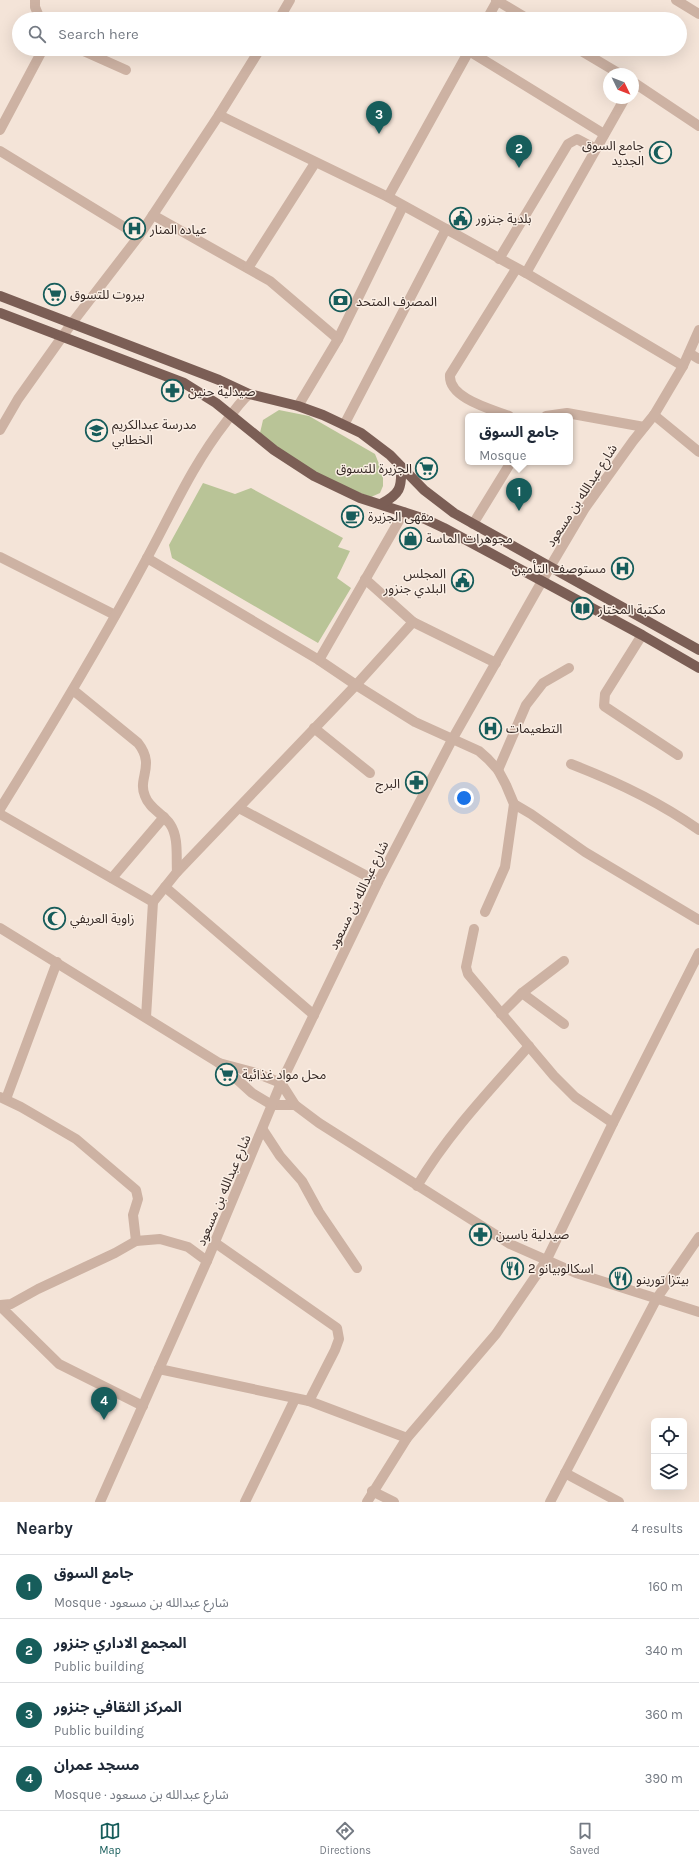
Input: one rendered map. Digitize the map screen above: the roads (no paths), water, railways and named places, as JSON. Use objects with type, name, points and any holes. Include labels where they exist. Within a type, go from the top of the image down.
[{"type":"main road","points":[[0,296],[72,323],[249,394],[298,406],[344,425],[361,434],[390,456],[439,502],[473,524],[699,650]]},
{"type":"main road","points":[[0,313],[184,383],[216,403],[230,416],[274,450],[314,476],[360,498],[425,519],[444,528],[642,635],[699,668]]},
{"type":"main road","points":[[381,504],[393,498],[399,490],[402,482],[401,467]]},
{"type":"street","points":[[35,0],[34,7],[36,12]]},
{"type":"street","points":[[283,12],[290,0]]},
{"type":"street","points":[[490,12],[496,0],[516,12]]},
{"type":"street","points":[[676,0],[699,14]]},
{"type":"street","points":[[0,130],[40,56]]},
{"type":"street","points":[[95,56],[126,70]]},
{"type":"street","points":[[0,430],[18,399],[72,323],[139,236],[219,115],[256,56]]},
{"type":"street","points":[[388,197],[467,56]]},
{"type":"street","points":[[480,56],[604,134]]},
{"type":"street","points":[[590,56],[610,68]]},
{"type":"street","points":[[639,87],[698,122]]},
{"type":"street","points":[[502,413],[469,400],[458,393],[449,381],[450,375],[521,271],[596,149],[622,104]]},
{"type":"street","points":[[219,115],[315,163],[388,197],[521,271],[683,366]]},
{"type":"street","points":[[499,259],[568,144],[577,139],[596,149]]},
{"type":"street","points":[[0,151],[139,236]]},
{"type":"street","points":[[248,268],[315,163]]},
{"type":"street","points":[[298,406],[338,339],[403,206]]},
{"type":"street","points":[[153,215],[248,268],[270,282],[338,339]]},
{"type":"street","points":[[344,425],[446,229]]},
{"type":"street","name":"شارع عبدالله بن مسعود","points":[[100,1502],[207,1261],[263,1130],[281,1083],[378,882],[453,738],[550,567],[585,508],[654,415],[683,366],[699,330]]},
{"type":"street","points":[[689,353],[699,359]]},
{"type":"street","points":[[0,809],[73,690],[147,558],[195,466],[210,442],[249,394]]},
{"type":"street","points":[[573,414],[644,428]]},
{"type":"street","points":[[654,415],[699,452]]},
{"type":"street","points":[[473,524],[509,465]]},
{"type":"street","points":[[320,660],[404,512]]},
{"type":"street","points":[[0,557],[115,615]]},
{"type":"street","points":[[147,558],[320,660],[356,685],[415,722],[479,751],[498,770],[514,804],[505,867],[485,912]]},
{"type":"street","points":[[365,579],[413,622],[496,663]]},
{"type":"street","points":[[146,1017],[153,902],[177,872],[356,685],[413,622]]},
{"type":"street","points":[[642,635],[605,694],[604,706],[678,755]]},
{"type":"street","points":[[498,770],[526,705],[543,683],[569,668]]},
{"type":"street","points":[[73,690],[138,743],[144,750],[147,763],[144,790],[145,797],[170,824],[175,835],[177,872]]},
{"type":"street","points":[[314,728],[370,774]]},
{"type":"street","points":[[571,764],[607,778],[640,795],[699,830]]},
{"type":"street","points":[[514,804],[531,814],[585,852],[699,920]]},
{"type":"street","points":[[239,808],[378,882]]},
{"type":"street","points":[[0,814],[153,902]]},
{"type":"street","points":[[112,878],[164,817]]},
{"type":"street","points":[[165,887],[314,1015]]},
{"type":"street","points":[[0,928],[219,1063],[252,1093],[272,1105],[295,1105]]},
{"type":"street","points":[[474,929],[466,967],[468,974],[554,1076],[575,1096],[613,1123]]},
{"type":"street","points":[[367,1502],[372,1491],[407,1438],[496,1334],[546,1261],[613,1123],[698,958]]},
{"type":"street","points":[[501,1014],[522,993],[564,961]]},
{"type":"street","points":[[57,962],[3,1098],[76,1139],[136,1190],[138,1199],[133,1215],[136,1241]]},
{"type":"street","points":[[522,993],[564,1024]]},
{"type":"street","points":[[417,1186],[435,1157],[478,1102],[529,1046]]},
{"type":"street","points":[[219,1063],[256,1073],[281,1083],[295,1105],[319,1123],[510,1244],[576,1273],[699,1312]]},
{"type":"street","points":[[263,1130],[280,1156],[302,1181],[319,1212],[357,1268]]},
{"type":"street","points":[[550,1502],[657,1298],[699,1237]]},
{"type":"street","points":[[0,1306],[11,1304],[38,1289],[115,1253],[136,1241],[160,1239],[188,1247],[207,1261]]},
{"type":"street","points":[[214,1242],[337,1328],[339,1339],[335,1350],[309,1401]]},
{"type":"street","points":[[0,1306],[59,1364],[143,1406]]},
{"type":"street","points":[[159,1369],[309,1401],[407,1438]]},
{"type":"street","points":[[245,1502],[295,1399]]},
{"type":"street","points":[[566,1473],[619,1502]]},
{"type":"street","points":[[372,1491],[394,1502]]},
{"type":"place","name":"المركز الثقافي جنزور","points":[[379,134]]},
{"type":"place","name":"جامع السوق الجديد","points":[[660,152]]},
{"type":"place","name":"المجمع الاداري جنزور","points":[[519,168]]},
{"type":"place","name":"بلدية جنزور","points":[[461,218]]},
{"type":"place","name":"عياده المنار","points":[[135,229]]},
{"type":"place","name":"بيروت للتسوق","points":[[55,294]]},
{"type":"place","name":"المصرف المتحد","points":[[340,301]]},
{"type":"place","name":"صيدلية حنين","points":[[172,391]]},
{"type":"place","name":"مدرسة عبدالكريم الخطابي","points":[[97,431]]},
{"type":"place","name":"الجزيرة للتسوق","points":[[427,468]]},
{"type":"place","name":"جامع السوق","points":[[519,511]]},
{"type":"place","name":"مقهى الجزيرة","points":[[352,516]]},
{"type":"place","name":"مجوهرات الماسة","points":[[410,538]]},
{"type":"place","name":"مستوصف التأمين","points":[[622,568]]},
{"type":"place","name":"المجلس البلدي جنزور","points":[[462,580]]},
{"type":"place","name":"مكتبة المختار","points":[[583,609]]},
{"type":"place","name":"التطعيمات","points":[[490,728]]},
{"type":"place","name":"البرج","points":[[416,783]]},
{"type":"place","name":"زاوية العريفي","points":[[55,918]]},
{"type":"place","name":"محل مواد غذائية","points":[[226,1074]]},
{"type":"place","name":"صيدلية ياسين","points":[[481,1234]]},
{"type":"place","name":"اسكالوبيانو 2","points":[[512,1268]]},
{"type":"place","name":"بيتزا تورينو","points":[[620,1279]]},
{"type":"place","name":"مسجد عمران","points":[[104,1420]]}]
